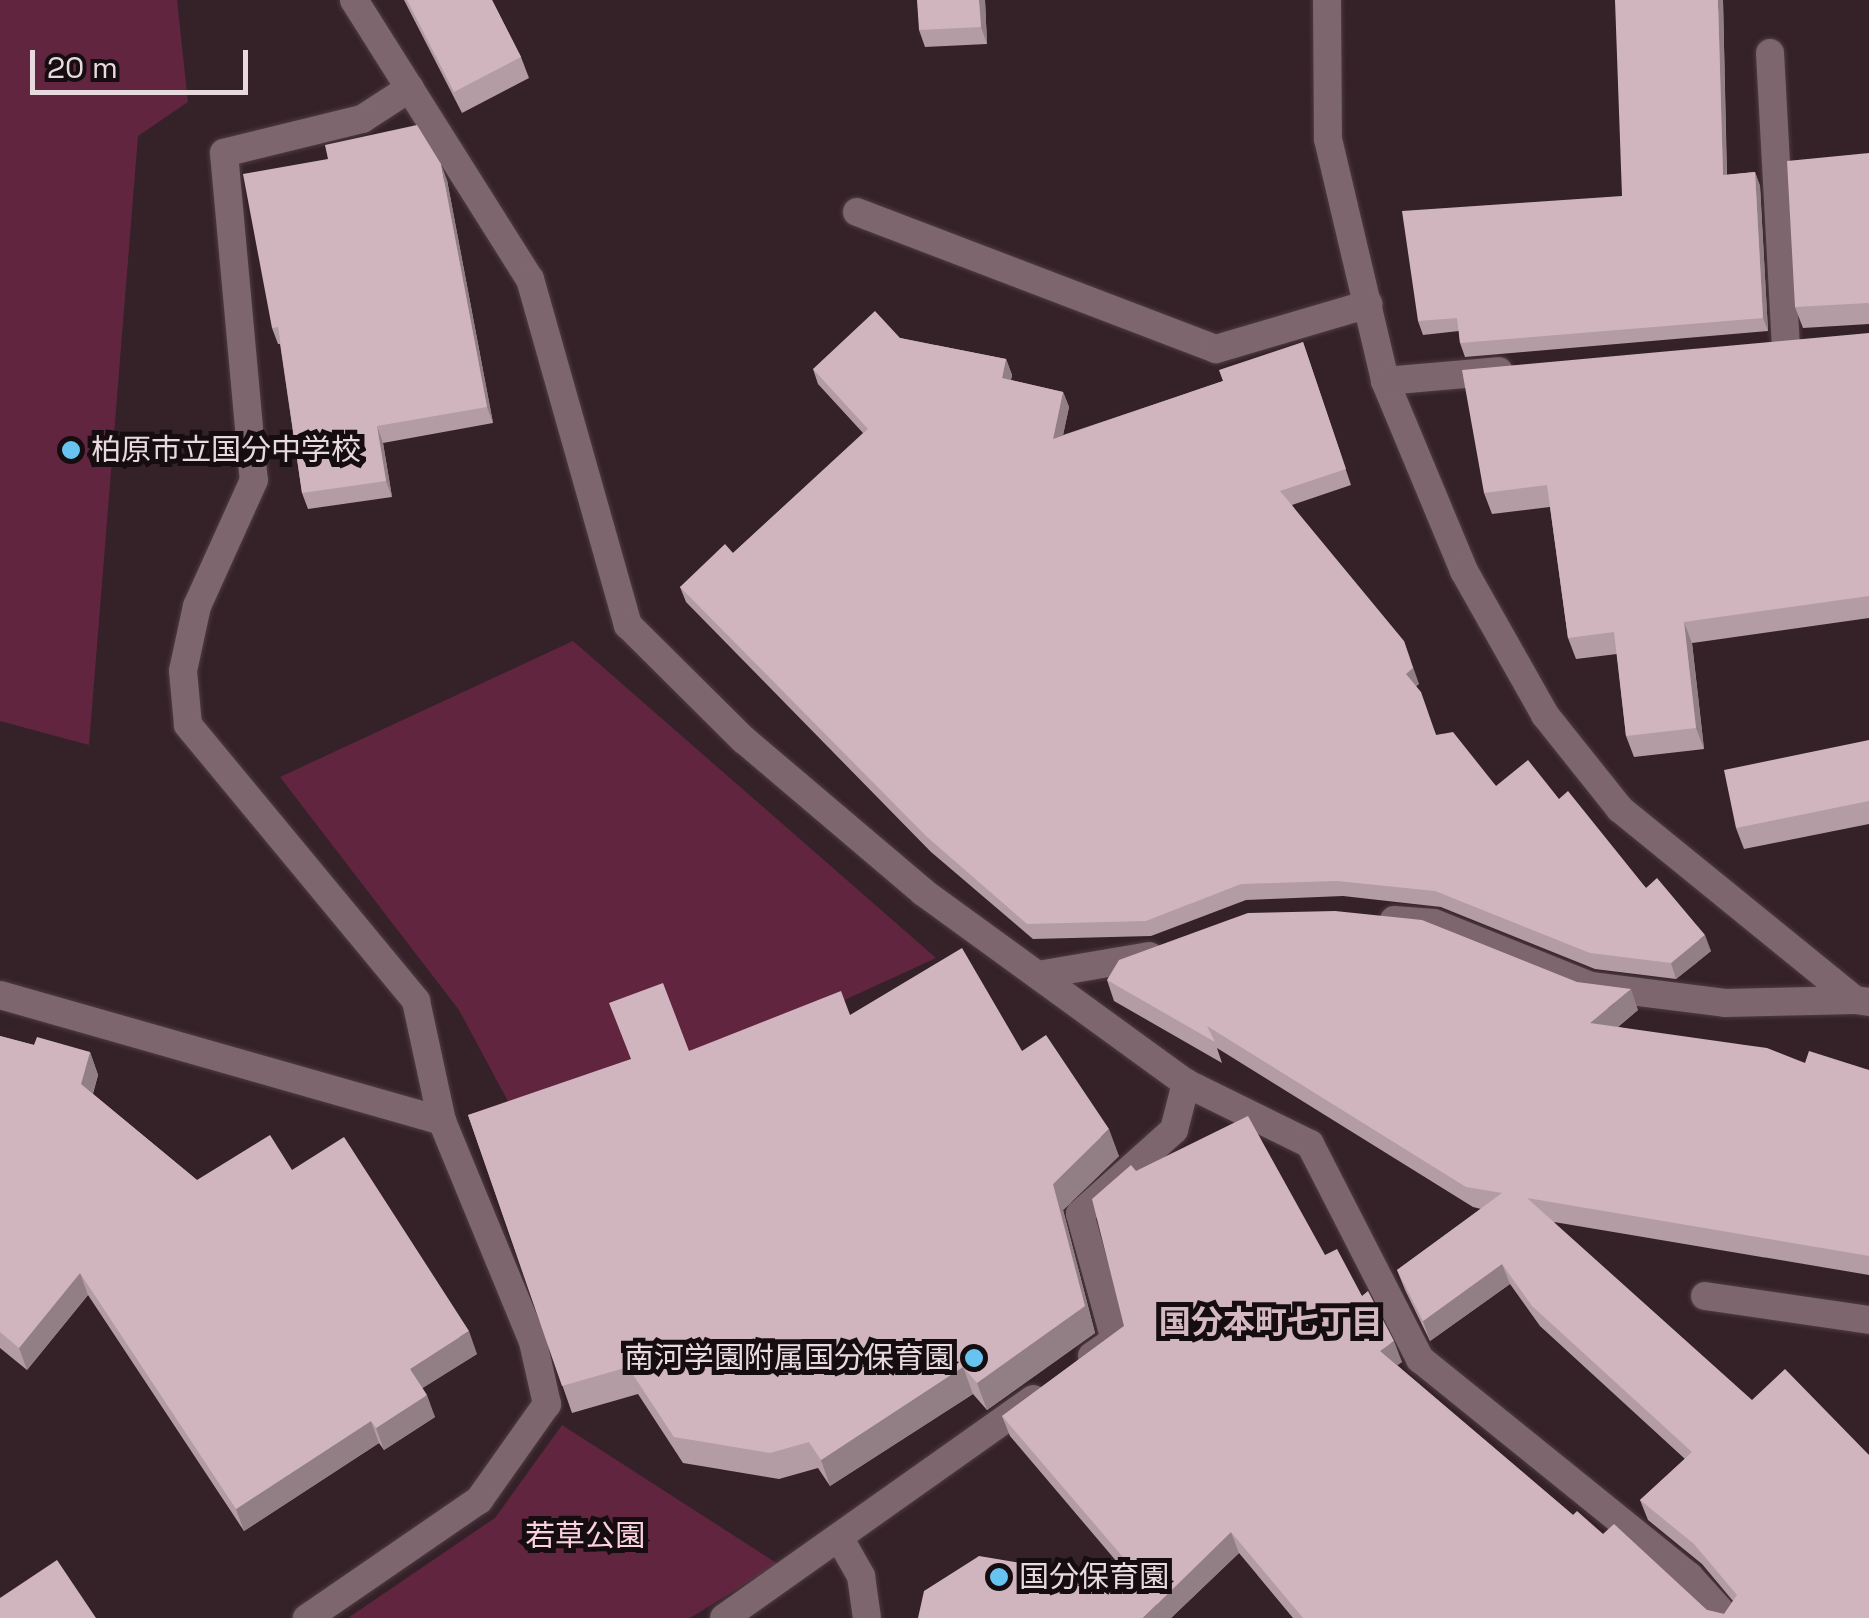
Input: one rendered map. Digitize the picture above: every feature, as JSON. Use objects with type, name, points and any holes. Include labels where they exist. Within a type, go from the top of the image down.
[{"type":"street","points":[[354,0],[530,279],[628,626],[744,740],[922,892],[1186,1083],[1310,1144],[1420,1359],[1689,1576],[1727,1618]]},
{"type":"street","points":[[1327,0],[1328,138],[1386,381],[1464,571],[1545,715],[1620,810],[1862,1001]]},
{"type":"street","points":[[1770,52],[1786,346]]},
{"type":"street","points":[[307,1618],[479,1500],[547,1404],[533,1342],[442,1121],[416,1001],[188,725],[183,672],[197,606],[254,480],[224,153],[362,119],[410,88]]},
{"type":"street","points":[[856,212],[1216,349],[1370,304]]},
{"type":"street","points":[[1748,349],[1819,344]]},
{"type":"street","points":[[1386,381],[1519,369]]},
{"type":"street","points":[[1362,916],[1434,923],[1591,986],[1725,1003],[1862,1001]]},
{"type":"street","points":[[1038,976],[1134,962],[1185,942]]},
{"type":"street","points":[[0,995],[442,1121]]},
{"type":"street","points":[[724,1618],[1115,1340],[1080,1214],[1174,1130],[1186,1083]]},
{"type":"street","points":[[1705,1296],[1869,1320]]},
{"type":"street","points":[[840,1538],[860,1576],[866,1618]]},
{"type":"green space","name":"柏原市立国分中学校","points":[[0,0],[177,0],[188,102],[138,136],[89,745],[0,721]]},
{"type":"green space","points":[[573,641],[936,958],[531,1144],[459,1010],[280,777]]},
{"type":"green space","name":"若草公園","points":[[562,1425],[778,1564],[690,1618],[348,1618],[495,1518]]},
{"type":"building","points":[[407,0],[492,0],[521,57],[454,92]]},
{"type":"building","points":[[917,0],[979,0],[981,27],[919,30]]},
{"type":"building","points":[[1615,0],[1718,0],[1723,175],[1755,172],[1763,318],[1460,343],[1457,318],[1418,321],[1402,211],[1622,196]]},
{"type":"building","points":[[417,125],[441,164],[487,407],[377,426],[386,481],[302,493],[278,327],[272,328],[243,174],[328,159],[325,145]]},
{"type":"building","points":[[1869,153],[1869,304],[1795,307],[1787,161]]},
{"type":"building","points":[[875,311],[900,338],[1006,359],[1002,378],[1063,392],[1053,439],[1223,381],[1219,370],[1303,342],[1346,469],[1280,491],[1404,641],[1413,668],[1406,674],[1421,692],[1436,735],[1453,732],[1496,786],[1528,760],[1559,799],[1568,791],[1646,888],[1657,878],[1705,935],[1671,963],[1590,953],[1435,891],[1337,881],[1241,884],[1146,921],[1027,924],[926,836],[680,587],[725,544],[733,553],[868,429],[813,369]]},
{"type":"building","points":[[1869,333],[1869,596],[1684,622],[1696,728],[1626,736],[1614,632],[1568,638],[1547,485],[1484,493],[1462,370]]},
{"type":"building","points":[[1869,740],[1869,801],[1736,828],[1724,770]]},
{"type":"building","points":[[1335,911],[1422,920],[1577,982],[1631,989],[1590,1023],[1767,1048],[1805,1063],[1809,1051],[1869,1070],[1869,1256],[1527,1198],[1752,1400],[1785,1369],[1869,1455],[1869,1618],[1303,1618],[1231,1532],[1143,1618],[918,1618],[924,1591],[979,1556],[1146,1584],[1002,1416],[1124,1326],[1092,1199],[1131,1165],[1136,1171],[1248,1116],[1325,1255],[1337,1249],[1362,1296],[1368,1291],[1394,1341],[1380,1351],[1573,1515],[1577,1511],[1603,1534],[1614,1524],[1707,1610],[1724,1614],[1737,1595],[1694,1544],[1640,1500],[1692,1452],[1532,1306],[1502,1264],[1423,1321],[1397,1270],[1502,1193],[1466,1187],[1207,1026],[1215,1042],[1107,980],[1119,960],[1248,913]]},
{"type":"building","points":[[962,948],[1022,1051],[1046,1035],[1109,1129],[1053,1184],[1085,1306],[977,1383],[963,1367],[821,1460],[809,1442],[770,1453],[674,1437],[628,1367],[562,1386],[468,1115],[631,1059],[609,1003],[663,983],[689,1051],[841,991],[850,1015]]},
{"type":"building","points":[[0,1036],[34,1045],[37,1037],[90,1052],[81,1084],[197,1180],[270,1135],[292,1170],[344,1137],[469,1331],[410,1369],[427,1395],[376,1428],[371,1421],[236,1509],[80,1273],[19,1348],[0,1332]]},
{"type":"building","points":[[57,1560],[96,1618],[0,1618],[0,1598]]},
{"type":"place","name":"柏原市立国分中学校","points":[[71,450]]},
{"type":"place","name":"南河学園附属国分保育園","points":[[974,1358]]},
{"type":"place","name":"国分保育園","points":[[999,1577]]},
{"type":"district","name":"国分本町七丁目","points":[[1271,1322]]}]
